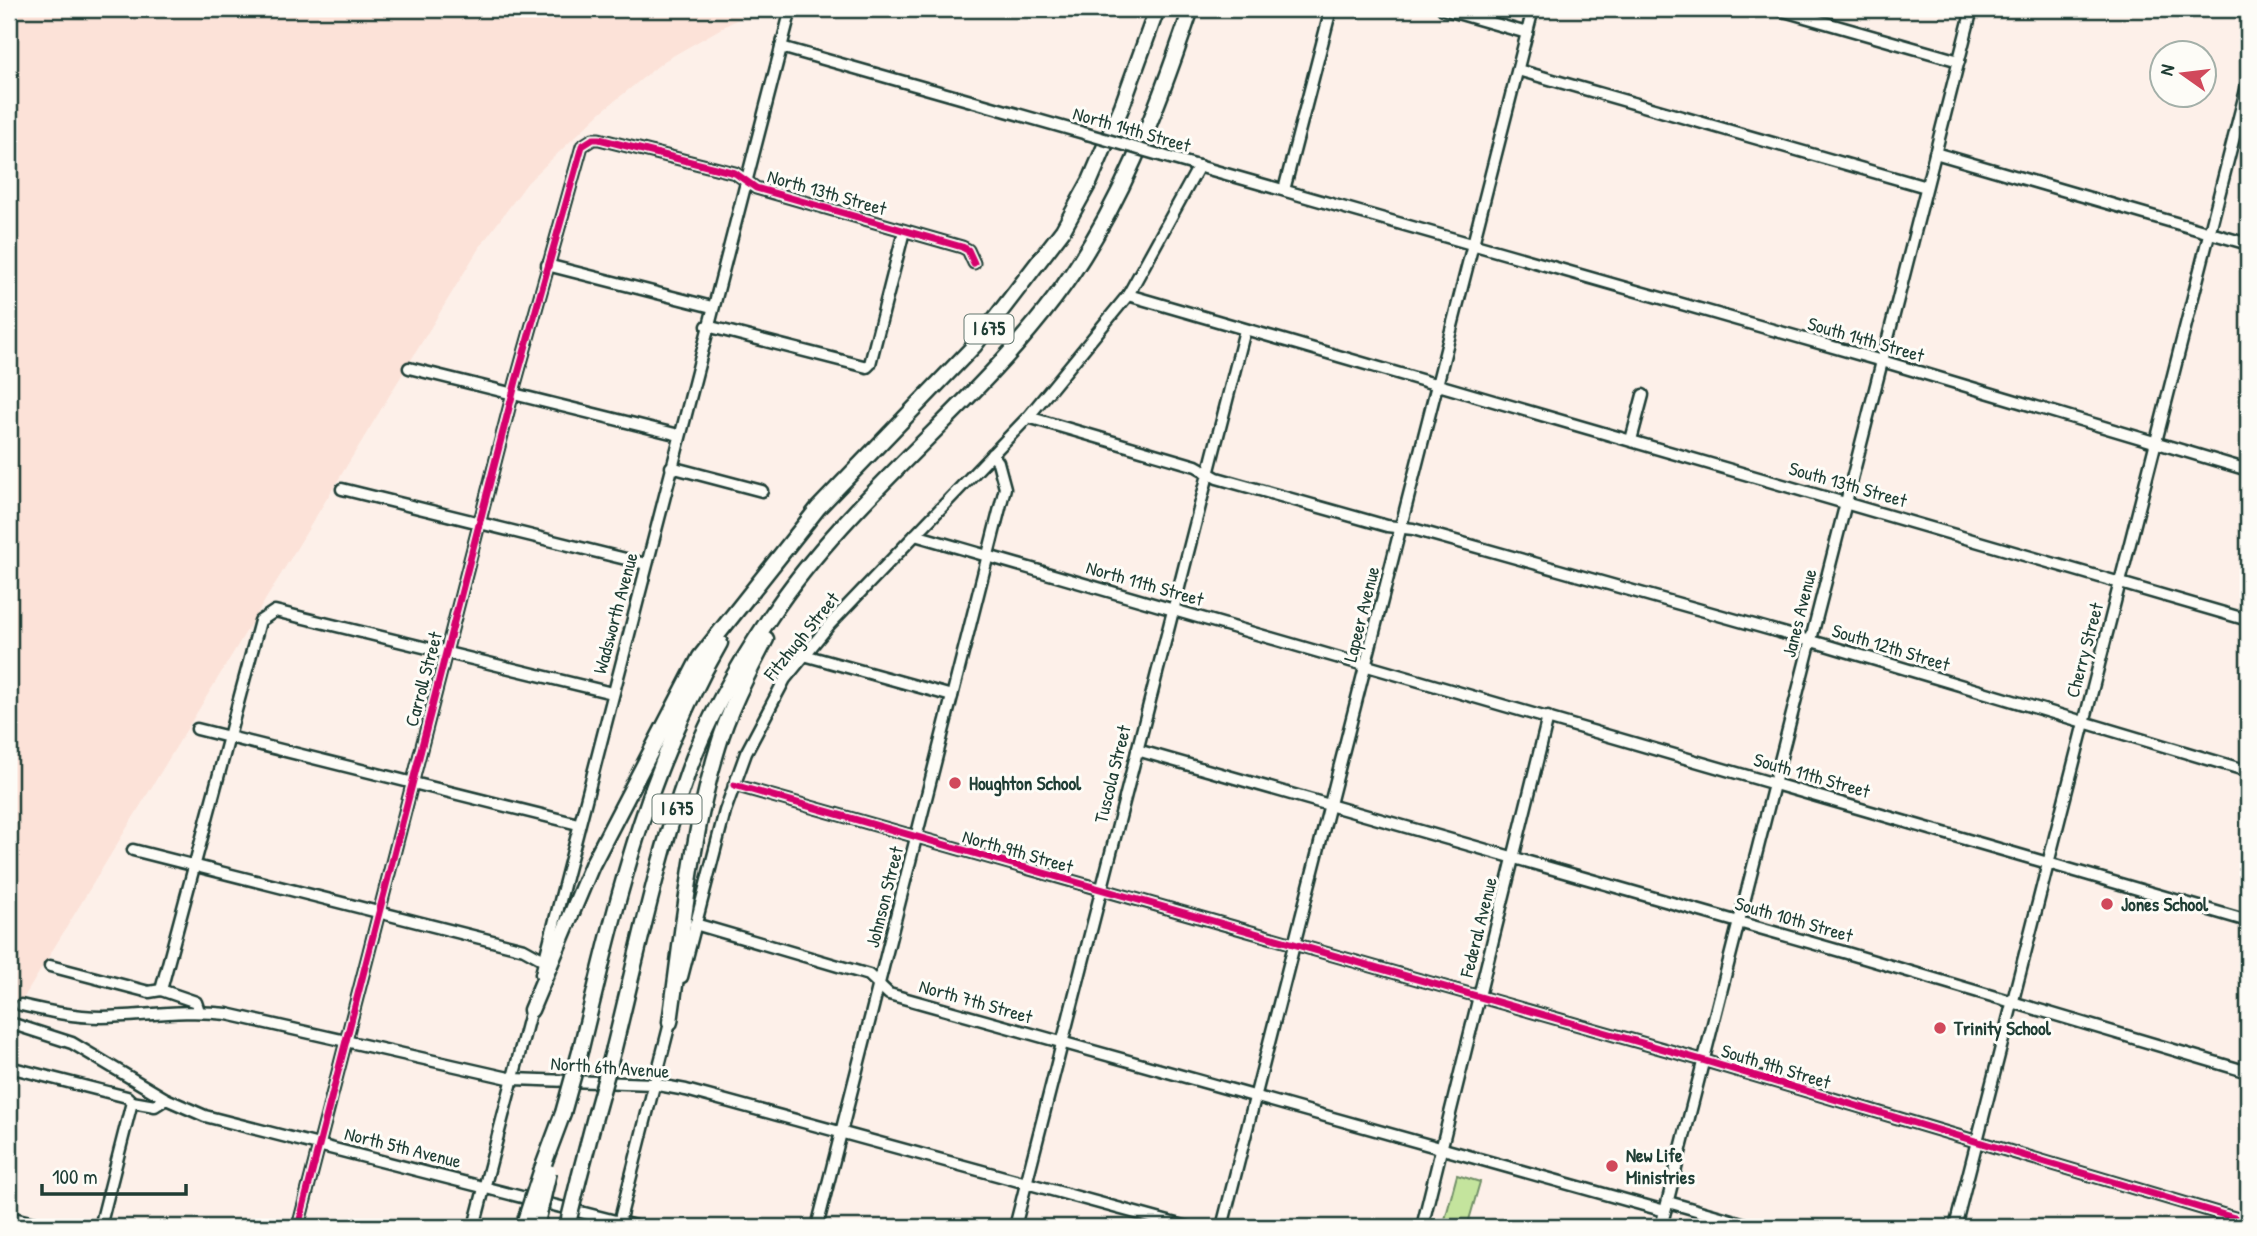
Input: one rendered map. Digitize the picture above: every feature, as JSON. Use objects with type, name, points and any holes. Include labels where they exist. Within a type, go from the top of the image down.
[{"type":"highway","name":"I 675","points":[[545,1170],[564,1114],[630,850],[652,784],[711,659],[746,600],[826,499],[974,346],[1063,230],[1090,181],[1117,118],[1157,9]]},
{"type":"highway","name":"I 675","points":[[567,1227],[583,1179],[596,1116],[663,853],[689,771],[737,669],[790,591],[852,517],[970,394],[1054,300],[1114,206],[1164,88],[1191,9]]},
{"type":"highway","points":[[670,1022],[691,881],[718,746],[738,695],[790,591]]},
{"type":"highway","points":[[531,1010],[592,865],[670,710],[700,657],[746,600]]},
{"type":"highway","points":[[523,1227],[545,1170]]},
{"type":"highway","points":[[536,1227],[545,1170]]},
{"type":"highway","points":[[576,1227],[583,1179]]},
{"type":"street","name":"Wadsworth Avenue","points":[[474,1227],[791,9]]},
{"type":"street","points":[[1284,190],[1331,9]]},
{"type":"street","points":[[1443,9],[1527,33]]},
{"type":"street","name":"Lapeer Avenue","points":[[1222,1227],[1533,9]]},
{"type":"street","points":[[1777,9],[1959,61]]},
{"type":"street","name":"Janes Avenue","points":[[1661,1227],[1972,9]]},
{"type":"street","name":"North 14th Street","points":[[781,47],[1473,245]]},
{"type":"street","points":[[1518,69],[1926,187]]},
{"type":"street","name":"Cherry Street","points":[[1955,1227],[2248,82]]},
{"type":"street","name":"North 13th Street","points":[[586,142],[599,139],[735,173],[756,188],[961,247],[968,250],[974,262]]},
{"type":"street","name":"Carroll Street","points":[[298,1227],[547,265],[580,152],[586,142]]},
{"type":"street","points":[[1935,153],[2248,244]]},
{"type":"street","name":"Fitzhugh Street","points":[[619,1225],[653,1084],[734,785],[765,713],[804,655],[1028,417],[1128,295],[1199,166]]},
{"type":"street","points":[[707,326],[867,367],[870,364],[904,231]]},
{"type":"street","name":"South 14th Street","points":[[1473,245],[1882,361],[2248,470]]},
{"type":"street","points":[[547,265],[712,307]]},
{"type":"street","points":[[1128,295],[1438,385]]},
{"type":"street","name":"Tuscola Street","points":[[1015,1227],[1245,330]]},
{"type":"street","points":[[409,369],[679,435]]},
{"type":"street","name":"South 13th Street","points":[[1438,385],[2248,620]]},
{"type":"street","points":[[1631,440],[1643,394]]},
{"type":"street","name":"South 12th Street","points":[[1028,417],[1196,466],[1217,478],[1401,529],[1413,528],[1810,641],[2248,771]]},
{"type":"street","name":"Johnson Street","points":[[817,1227],[1005,488],[998,462],[992,454]]},
{"type":"street","points":[[671,467],[762,491]]},
{"type":"street","points":[[342,489],[646,565]]},
{"type":"street","name":"North 11th Street","points":[[915,535],[1366,664]]},
{"type":"street","points":[[161,990],[227,737],[264,615],[275,611],[612,693]]},
{"type":"street","points":[[804,655],[952,696]]},
{"type":"street","name":"South 11th Street","points":[[1366,664],[2248,921]]},
{"type":"street","name":"Federal Avenue","points":[[1422,1227],[1548,717]]},
{"type":"street","points":[[197,729],[578,824]]},
{"type":"street","name":"South 10th Street","points":[[1137,750],[1514,856],[2248,1072]]},
{"type":"street","name":"North 9th Street","points":[[734,785],[1294,944]]},
{"type":"street","points":[[133,850],[524,949],[544,960]]},
{"type":"street","name":"North 7th Street","points":[[695,924],[869,975],[889,994],[1441,1149],[1756,1227]]},
{"type":"street","name":"South 9th Street","points":[[1294,944],[1702,1060],[2248,1222]]},
{"type":"street","points":[[50,966],[149,992],[161,990],[196,1002],[199,1011]]},
{"type":"street","name":"North 6th Avenue","points":[[21,1005],[101,1017],[199,1011],[264,1020],[513,1079],[653,1084],[1187,1227]]},
{"type":"street","name":"North 5th Avenue","points":[[10,1023],[72,1043],[166,1099],[218,1120],[486,1186],[619,1225],[639,1227]]},
{"type":"street","points":[[9,1067],[127,1097],[132,1102],[155,1106],[166,1099]]},
{"type":"street","points":[[100,1227],[132,1102]]},
{"type":"street","points":[[9,1217],[51,1227]]},
{"type":"shaded area","points":[[9,9],[762,9],[734,21],[664,61],[601,112],[528,182],[479,248],[9,1022]]},
{"type":"green space","points":[[1457,1175],[1480,1182],[1467,1227],[1443,1227]]},
{"type":"tunnel","points":[[9,1002],[21,1005]]},
{"type":"cycle path","points":[[298,1227],[516,381],[582,146],[593,139],[599,139],[735,173],[756,188],[962,247],[968,250],[974,263]]},
{"type":"cycle path","points":[[734,785],[1702,1060],[2248,1222]]},
{"type":"place","name":"Houghton School","points":[[955,783]]},
{"type":"place","name":"Jones School","points":[[2107,904]]},
{"type":"place","name":"Trinity School","points":[[1940,1028]]},
{"type":"place","name":"New Life Ministries","points":[[1612,1166]]}]
